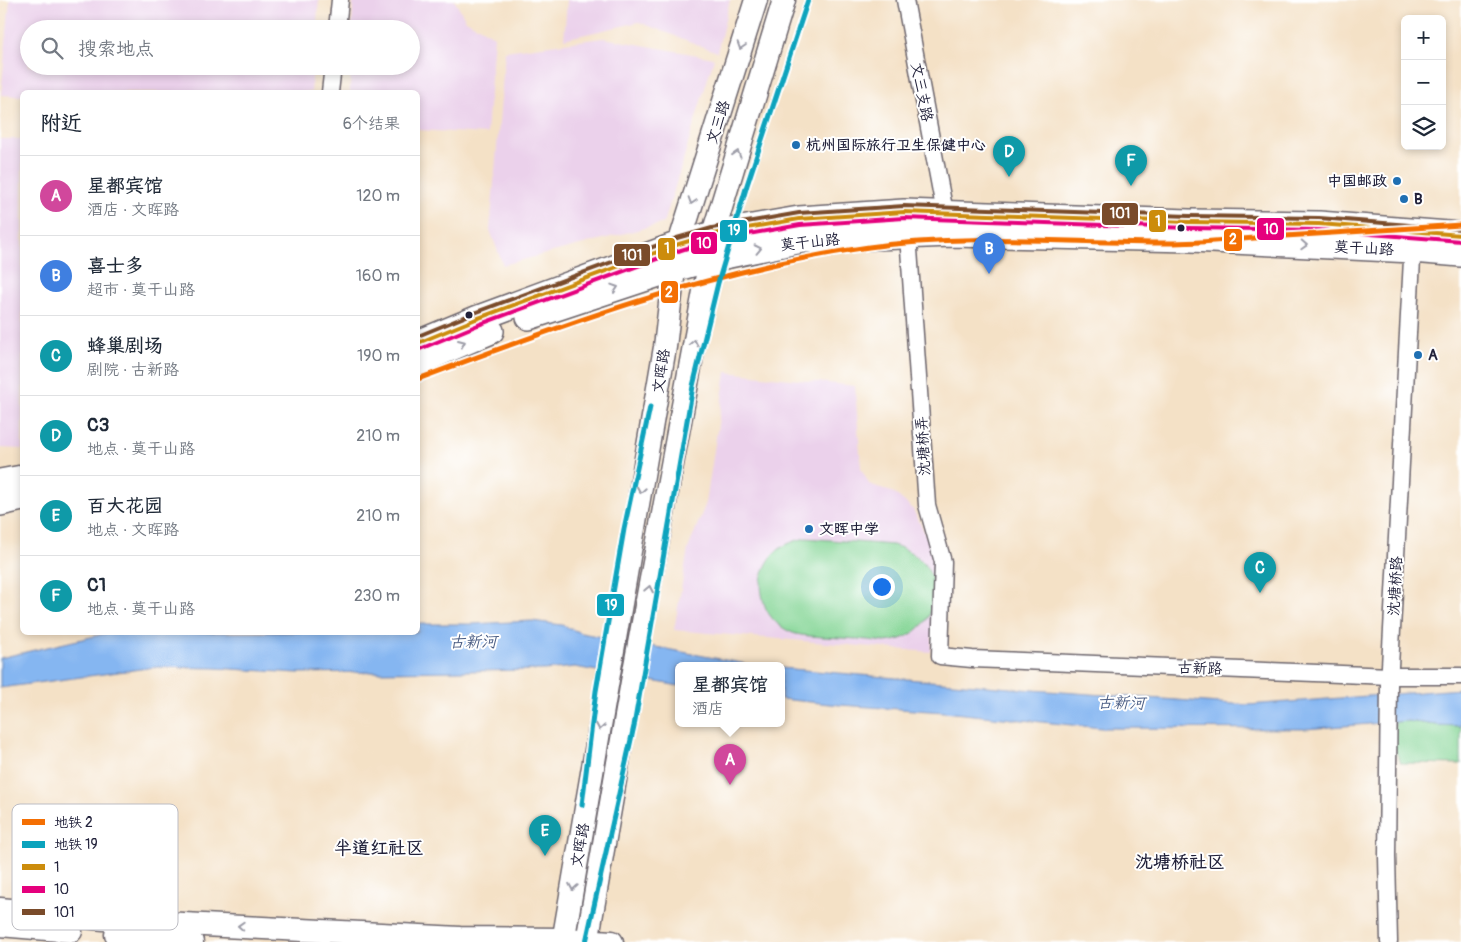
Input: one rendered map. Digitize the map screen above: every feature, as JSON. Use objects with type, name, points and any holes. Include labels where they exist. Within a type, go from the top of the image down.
[{"type":"main road","name":"文三路","points":[[679,244],[756,0]]},
{"type":"main road","name":"文三路","points":[[713,234],[784,0]]},
{"type":"main road","name":"莫干山路","points":[[420,342],[485,315],[679,244],[713,234],[799,219],[904,212],[1189,222],[1320,224],[1413,241],[1461,254]]},
{"type":"main road","name":"文晖路","points":[[587,941],[713,234]]},
{"type":"main road","name":"莫干山路","points":[[420,361],[509,323],[674,269],[710,259],[802,240],[908,234],[951,234],[1413,241],[1461,235]]},
{"type":"main road","name":"文晖路","points":[[563,941],[665,347],[674,269],[679,244]]},
{"type":"main road","points":[[0,482],[20,478]]},
{"type":"main road","points":[[0,503],[20,498]]},
{"type":"main road","points":[[178,924],[460,938],[612,942]]},
{"type":"main road","points":[[56,930],[191,942]]},
{"type":"street","points":[[338,20],[340,0]]},
{"type":"street","name":"文三支路","points":[[905,0],[945,213]]},
{"type":"street","points":[[330,90],[332,75]]},
{"type":"street","name":"沈塘桥弄","points":[[908,234],[927,505],[943,562],[940,656]]},
{"type":"street","name":"沈塘桥路","points":[[1389,942],[1388,732],[1413,241]]},
{"type":"street","name":"古新路","points":[[940,656],[1390,680],[1461,676]]},
{"type":"shaded area","points":[[10,0],[319,0],[317,20],[20,20],[20,75],[312,75],[311,90],[20,90],[20,96],[1,95]]},
{"type":"shaded area","points":[[353,0],[454,0],[466,20],[494,36],[487,134],[420,130],[420,90],[350,90],[351,75],[420,75],[420,20],[352,20]]},
{"type":"shaded area","points":[[567,0],[730,0],[717,52],[639,22],[564,39]]},
{"type":"shaded area","points":[[603,38],[714,58],[664,223],[503,265],[490,230],[505,51]]},
{"type":"shaded area","points":[[0,139],[20,139],[20,449],[0,448]]},
{"type":"shaded area","name":"文晖中学","points":[[726,372],[855,386],[861,468],[869,484],[894,493],[912,508],[938,558],[931,652],[674,630],[688,549],[706,503]]},
{"type":"green space","points":[[806,538],[893,545],[912,554],[926,566],[933,581],[934,598],[930,613],[920,627],[905,637],[885,642],[802,635],[785,629],[767,611],[761,589],[762,576],[766,565],[779,549],[791,542]]},
{"type":"green space","points":[[1408,721],[1461,726],[1461,764],[1401,763],[1393,746],[1395,722]]},
{"type":"water","name":"古新河","points":[[532,621],[562,625],[581,633],[736,662],[675,662],[675,685],[575,667],[544,670],[298,673],[155,667],[0,688],[0,658],[99,635],[420,635],[420,624]]},
{"type":"water","name":"古新河","points":[[785,668],[1033,690],[1248,705],[1461,689],[1461,726],[1408,721],[1305,729],[1101,728],[944,712],[785,699]]},
{"type":"metro line","name":"19","points":[[586,942],[634,726],[693,386],[718,283],[747,185],[808,0]]},
{"type":"metro line","name":"2","points":[[420,378],[528,338],[696,284],[753,269],[869,247],[943,240],[1180,243],[1461,225]]},
{"type":"metro line","name":"19","points":[[582,805],[596,691],[624,529],[650,407]]},
{"type":"transit line","name":"101","points":[[420,335],[474,313],[677,238],[712,228],[799,213],[904,206],[1189,216],[1319,218],[1461,229]]},
{"type":"transit line","name":"1","points":[[420,342],[476,319],[679,244],[713,234],[799,219],[904,212],[1189,222],[1319,224],[1461,235]]},
{"type":"transit line","name":"10","points":[[420,349],[478,325],[681,250],[714,240],[800,225],[904,218],[1189,228],[1319,230],[1461,241]]},
{"type":"place","name":"杭州国际旅行卫生保健中心","points":[[796,145]]},
{"type":"place","name":"C3","points":[[1009,177]]},
{"type":"place","name":"中国邮政","points":[[1397,181]]},
{"type":"place","name":"C1","points":[[1131,186]]},
{"type":"place","name":"B","points":[[1404,199]]},
{"type":"place","name":"喜士多","points":[[989,274]]},
{"type":"place","name":"A","points":[[1418,355]]},
{"type":"place","name":"文晖中学","points":[[809,529]]},
{"type":"place","name":"蜂巢剧场","points":[[1260,593]]},
{"type":"place","name":"星都宾馆","points":[[730,785]]},
{"type":"place","name":"百大花园","points":[[545,856]]},
{"type":"district","name":"半道红社区","points":[[379,848]]},
{"type":"district","name":"沈塘桥社区","points":[[1180,862]]}]
